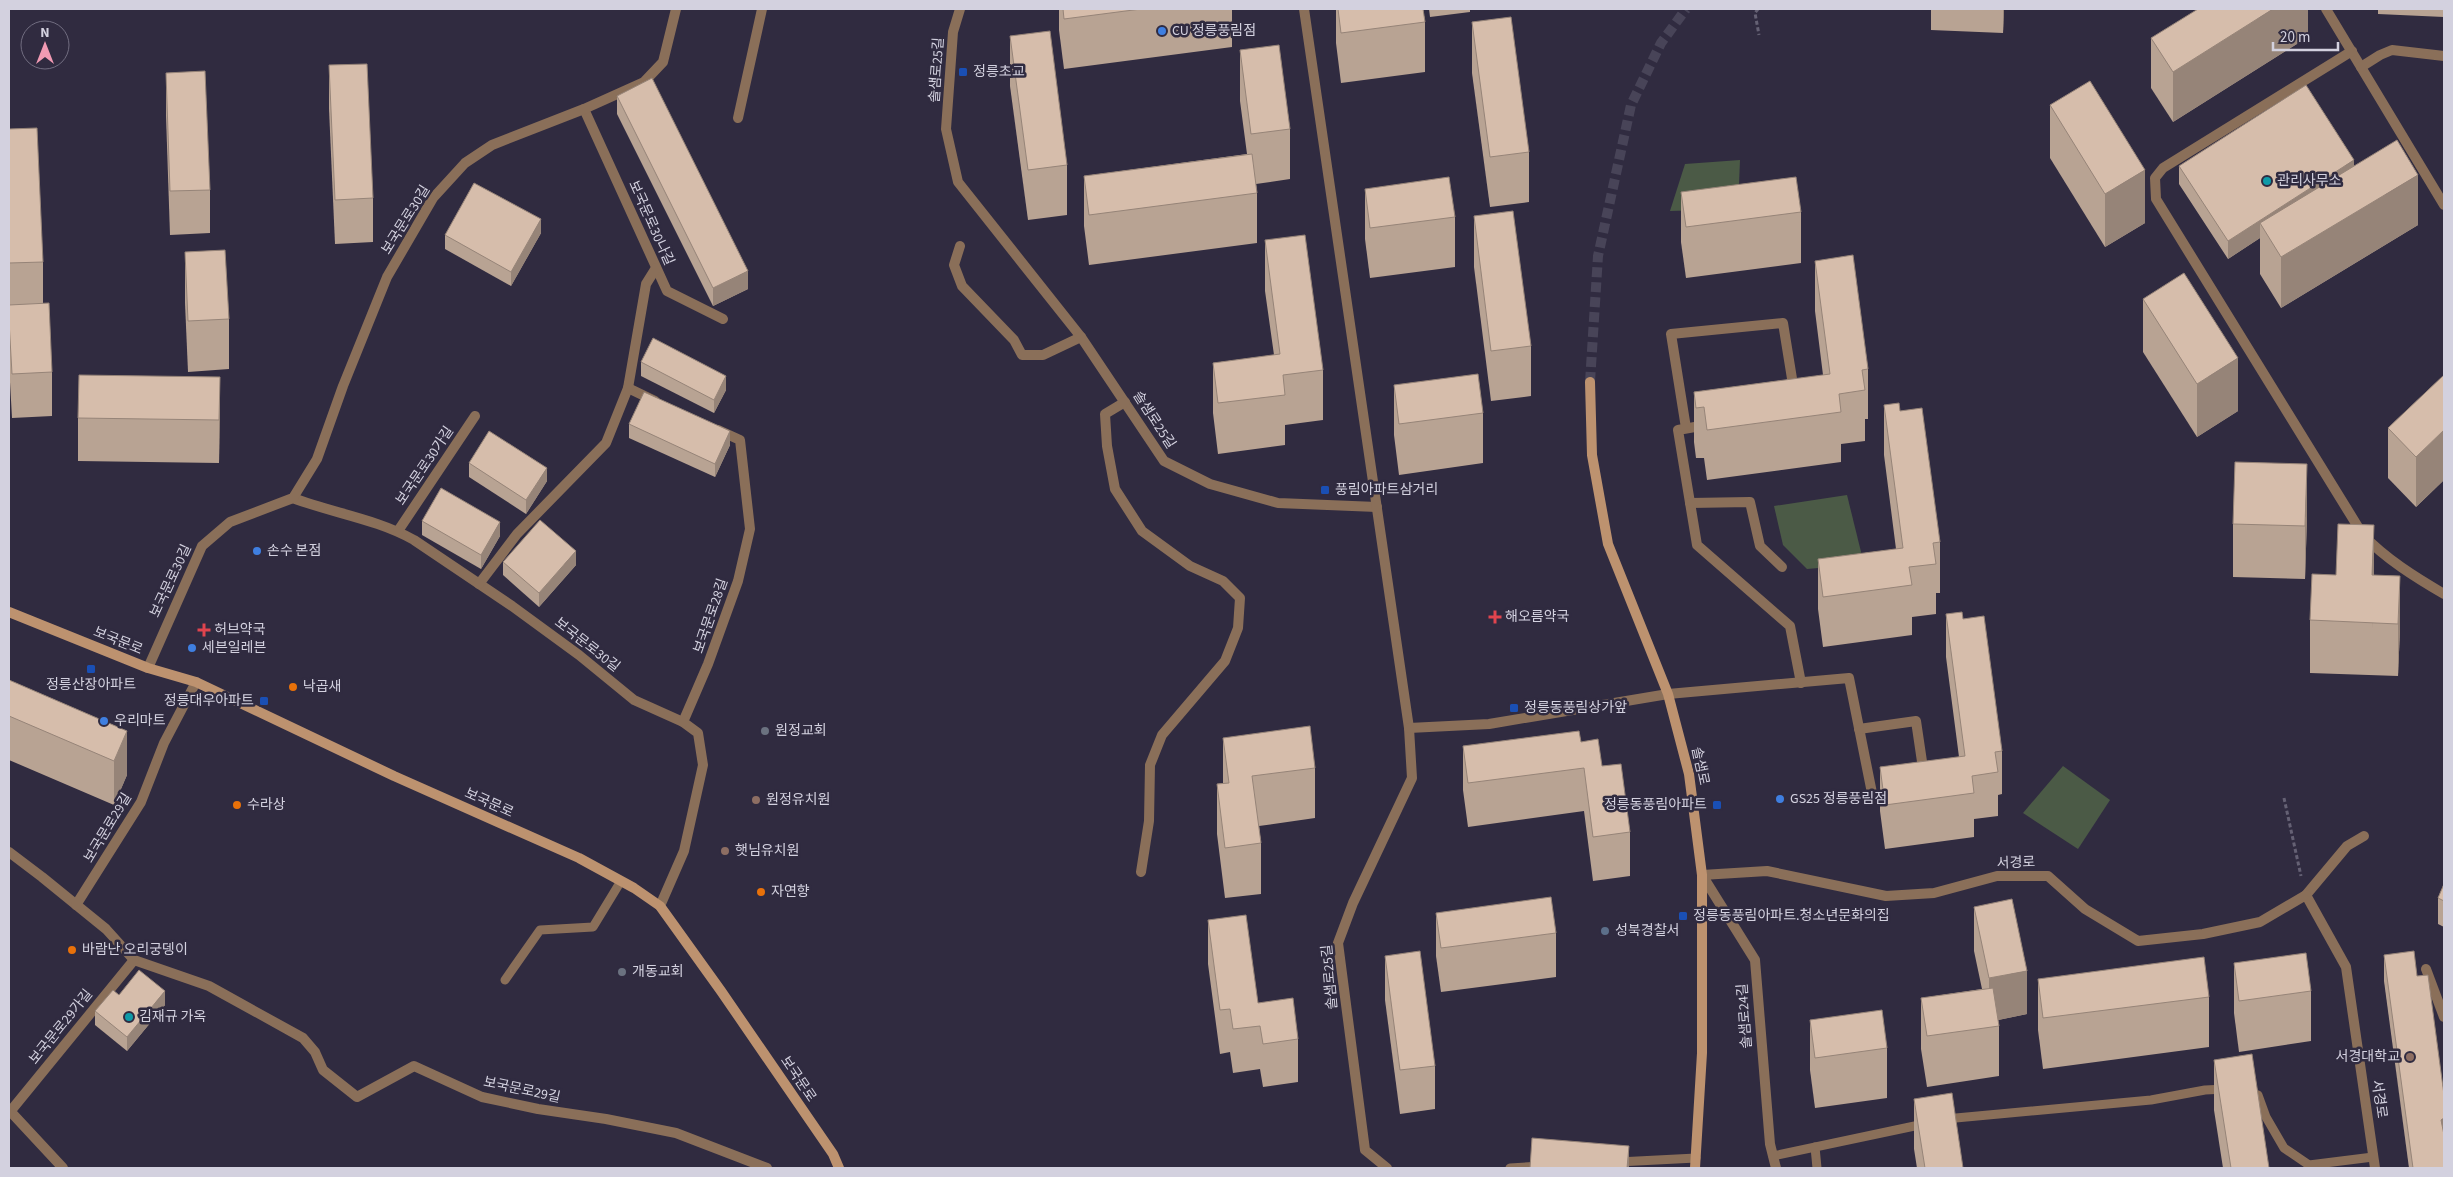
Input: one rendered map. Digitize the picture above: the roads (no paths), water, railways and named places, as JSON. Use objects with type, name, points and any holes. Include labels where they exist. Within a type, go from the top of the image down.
[{"type":"street","name":"보국문로30길","points":[[148,668],[202,546],[230,522],[293,498],[317,460],[343,386],[387,277],[433,198],[465,163],[492,144],[584,109],[644,82],[663,62],[676,9]]},
{"type":"street","points":[[738,118],[762,9]]},
{"type":"street","name":"솔샘로25길","points":[[960,9],[953,32],[946,129],[958,182],[1081,337],[1164,461],[1210,484],[1278,503],[1377,507],[1409,728],[1412,778],[1353,903],[1338,943],[1365,1150],[1387,1168]]},
{"type":"street","points":[[1304,9],[1377,507]]},
{"type":"street","points":[[2326,9],[2444,205]]},
{"type":"street","points":[[2361,67],[2392,50],[2444,56]]},
{"type":"street","points":[[2352,51],[2163,168],[2155,178],[2156,199],[2363,535],[2382,553],[2419,580],[2444,594]]},
{"type":"street","name":"보국문로30나길","points":[[584,109],[667,291],[723,319]]},
{"type":"street","points":[[960,246],[954,265],[962,286],[1014,340],[1022,355],[1043,355],[1081,337]]},
{"type":"street","points":[[479,584],[517,534],[606,443],[628,388],[646,284],[656,268]]},
{"type":"street","points":[[1686,428],[1671,334],[1783,323],[1795,399]]},
{"type":"street","name":"솔샘로","points":[[1590,382],[1592,455],[1608,544],[1668,694],[1689,774],[1702,875],[1702,1053],[1696,1163]]},
{"type":"street","points":[[628,388],[662,404]]},
{"type":"street","points":[[1125,402],[1105,414],[1107,446],[1115,489],[1142,531],[1190,566],[1223,581],[1240,598],[1238,628],[1225,661],[1162,735],[1150,765],[1149,821],[1141,872]]},
{"type":"street","name":"보국문로30가길","points":[[398,531],[475,416]]},
{"type":"street","points":[[1714,423],[1678,430],[1697,545],[1790,626],[1801,683]]},
{"type":"street","name":"보국문로28길","points":[[683,722],[708,664],[738,581],[750,529],[740,440],[705,424]]},
{"type":"street","name":"보국문로30길","points":[[293,498],[322,510],[398,531],[479,584],[579,655],[634,700],[683,722]]},
{"type":"street","points":[[1690,503],[1750,502],[1760,546],[1782,567]]},
{"type":"street","name":"보국문로","points":[[9,612],[148,668],[196,682],[394,776],[579,858],[621,881],[660,906],[833,1154],[839,1168]]},
{"type":"street","points":[[1409,728],[1489,724],[1668,694],[1849,678],[1873,798],[1908,790]]},
{"type":"street","name":"보국문로29길","points":[[76,905],[141,802],[164,743],[196,682]]},
{"type":"street","points":[[1859,729],[1916,721],[1926,786]]},
{"type":"street","points":[[660,906],[684,851],[703,765],[698,733],[683,722]]},
{"type":"street","name":"서경로","points":[[1702,875],[1767,871],[1886,896],[1934,894],[1997,876],[2048,876],[2085,909],[2138,941],[2203,934],[2260,922],[2306,895],[2347,846],[2364,836]]},
{"type":"street","name":"보국문로29길","points":[[9,852],[106,930],[134,960],[209,986],[303,1038],[315,1052],[322,1070],[357,1097],[414,1066],[482,1097],[538,1109],[606,1119],[676,1133],[767,1168]]},
{"type":"street","name":"솔샘로24길","points":[[1702,875],[1755,960],[1770,1144],[1776,1168]]},
{"type":"street","name":"서경로","points":[[2306,895],[2346,967],[2375,1168]]},
{"type":"street","name":"보국문로29가길","points":[[63,1168],[9,1112],[134,960]]},
{"type":"street","points":[[2426,969],[2444,1017]]},
{"type":"lane","points":[[505,980],[540,930],[592,927],[621,881]]},
{"type":"lane","points":[[1773,1156],[1934,1122],[2151,1100],[2205,1090],[2237,1089],[2258,1095],[2266,1117],[2284,1148],[2309,1165],[2373,1157]]},
{"type":"lane","points":[[1815,1147],[1817,1168]]},
{"type":"lane","points":[[1608,1163],[1696,1163]]},
{"type":"lane","points":[[1510,1168],[1549,1166]]},
{"type":"tunnel","points":[[1590,382],[1598,256],[1631,105],[1661,43],[1686,9]]},
{"type":"place","name":"CU 정릉풍림점","points":[[1162,31]]},
{"type":"place","name":"정릉초교","points":[[963,72]]},
{"type":"place","name":"관리사무소","points":[[2267,181]]},
{"type":"place","name":"풍림아파트삼거리","points":[[1325,490]]},
{"type":"place","name":"손수 본점","points":[[257,551]]},
{"type":"place","name":"해오름약국","points":[[1495,617]]},
{"type":"place","name":"허브약국","points":[[204,630]]},
{"type":"place","name":"세븐일레븐","points":[[192,648]]},
{"type":"place","name":"정릉산장아파트","points":[[91,669]]},
{"type":"place","name":"낙곱새","points":[[293,687]]},
{"type":"place","name":"정릉대우아파트","points":[[264,701]]},
{"type":"place","name":"정릉동풍림상가앞","points":[[1514,708]]},
{"type":"place","name":"우리마트","points":[[104,721]]},
{"type":"place","name":"원정교회","points":[[765,731]]},
{"type":"place","name":"GS25 정릉풍림점","points":[[1780,799]]},
{"type":"place","name":"원정유치원","points":[[756,800]]},
{"type":"place","name":"수라상","points":[[237,805]]},
{"type":"place","name":"정릉동풍림아파트","points":[[1717,805]]},
{"type":"place","name":"햇님유치원","points":[[725,851]]},
{"type":"place","name":"자연향","points":[[761,892]]},
{"type":"place","name":"정릉동풍림아파트.청소년문화의집","points":[[1683,916]]},
{"type":"place","name":"성북경찰서","points":[[1605,931]]},
{"type":"place","name":"바람난 오리궁뎅이","points":[[72,950]]},
{"type":"place","name":"개동교회","points":[[622,972]]},
{"type":"place","name":"김재규 가옥","points":[[129,1017]]},
{"type":"place","name":"서경대학교","points":[[2410,1057]]}]
